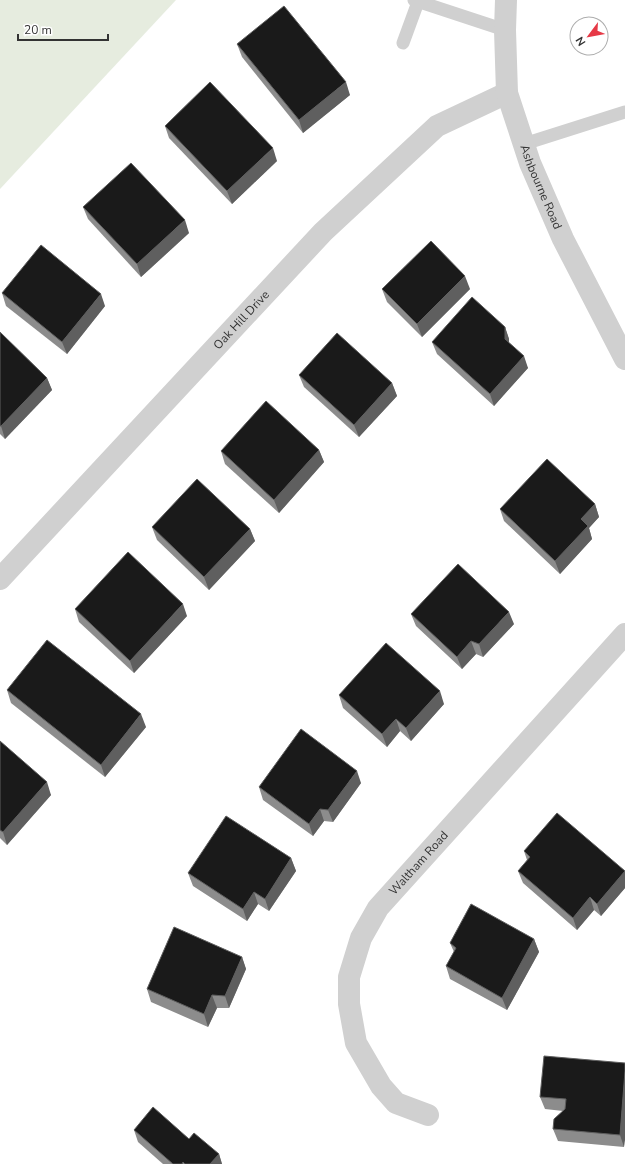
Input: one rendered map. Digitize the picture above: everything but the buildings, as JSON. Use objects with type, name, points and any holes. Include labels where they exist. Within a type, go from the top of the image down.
[{"type":"street","name":"Ashbourne Road","points":[[506,0],[505,30],[508,93],[530,163],[563,239],[625,359]]},
{"type":"street","name":"Oak Hill Drive","points":[[0,579],[323,232],[437,126],[508,93]]},
{"type":"street","name":"Waltham Road","points":[[428,1115],[396,1103],[380,1086],[356,1043],[349,1004],[349,977],[361,938],[378,908],[625,634]]},
{"type":"lane","points":[[404,43],[416,1],[505,30]]},
{"type":"lane","points":[[524,144],[625,112]]},
{"type":"shaded area","points":[[0,0],[176,0],[0,189]]}]
